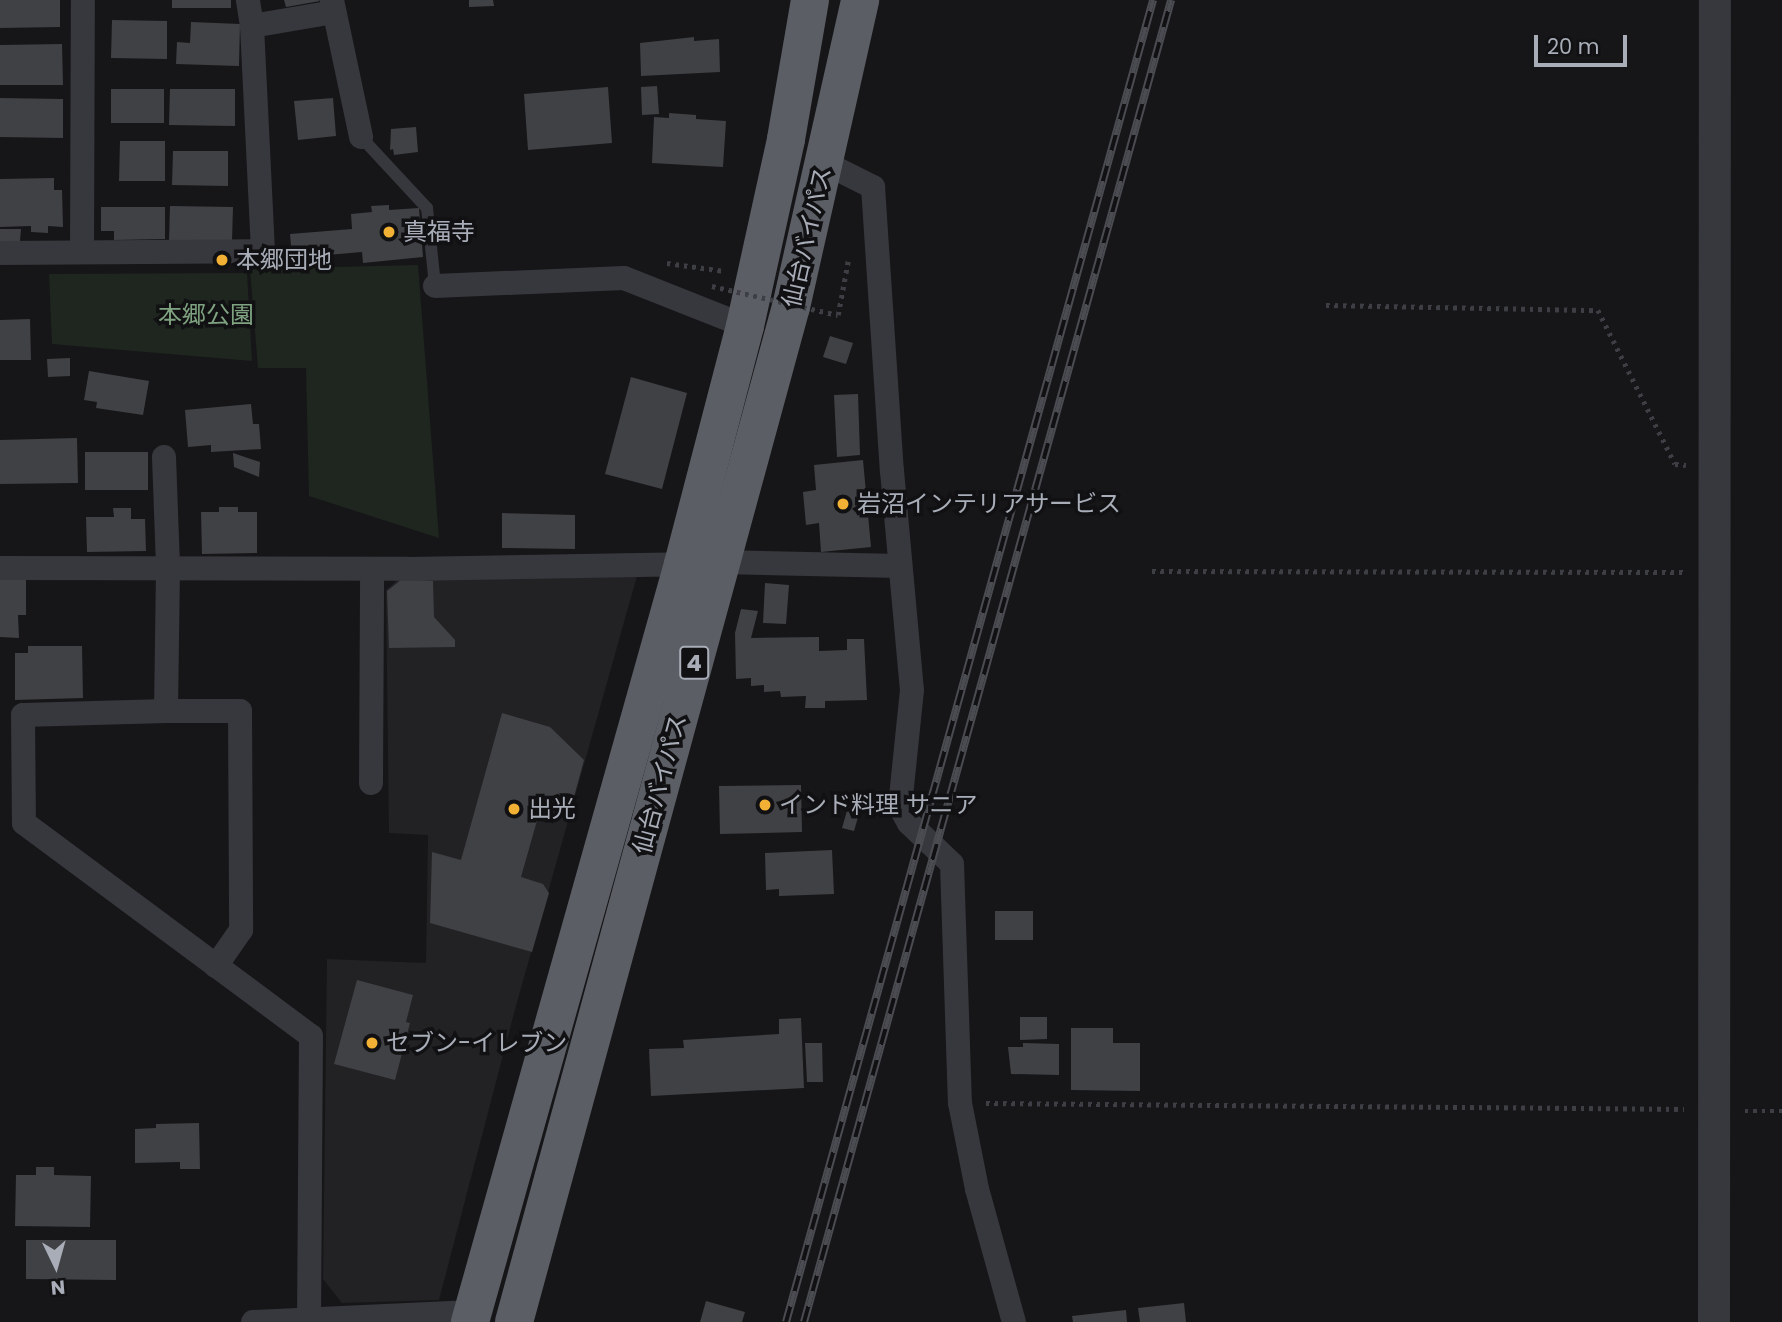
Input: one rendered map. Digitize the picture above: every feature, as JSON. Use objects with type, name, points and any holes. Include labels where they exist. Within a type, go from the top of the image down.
[{"type":"highway","name":"仙台バイパス","points":[[472,1317],[683,564],[745,326],[786,139],[810,0]]},
{"type":"highway","name":"仙台バイパス","points":[[514,1322],[791,307],[860,0]]},
{"type":"street","points":[[82,251],[83,0]]},
{"type":"street","points":[[0,253],[263,251],[252,26],[248,0]]},
{"type":"street","points":[[1714,1322],[1715,0]]},
{"type":"street","points":[[252,26],[333,6],[361,137]]},
{"type":"street","points":[[825,163],[873,187],[900,566],[912,690],[900,807],[909,822],[952,864],[960,1103],[977,1189],[1014,1322]]},
{"type":"street","points":[[435,286],[624,278],[745,326]]},
{"type":"street","points":[[164,457],[168,568],[166,711]]},
{"type":"street","points":[[721,562],[900,566]]},
{"type":"street","points":[[0,568],[372,569],[683,564]]},
{"type":"street","points":[[371,783],[372,569]]},
{"type":"street","points":[[216,966],[241,930],[240,711],[23,715],[24,823],[216,966],[311,1036],[309,1319]]},
{"type":"street","points":[[253,1322],[472,1317]]},
{"type":"lane","points":[[361,137],[427,208],[435,286]]},
{"type":"path","points":[[712,286],[838,315]]},
{"type":"path","points":[[1326,304],[1598,310],[1675,464],[1716,466]]},
{"type":"path","points":[[1152,571],[1716,573]]},
{"type":"path","points":[[960,1103],[1782,1111]]},
{"type":"shaded area","points":[[403,575],[637,576],[514,1013],[439,1300],[342,1303],[323,1279],[327,959],[426,963],[428,835],[389,833],[386,590]]},
{"type":"green space","points":[[418,265],[439,538],[309,496],[306,368],[258,368],[250,269]]},
{"type":"green space","name":"本郷公園","points":[[247,273],[252,361],[52,344],[49,274]]},
{"type":"building","points":[[0,0],[60,0],[60,27],[0,28]]},
{"type":"building","points":[[172,0],[231,0],[231,8],[172,8]]},
{"type":"building","points":[[284,0],[319,0],[320,1],[286,7]]},
{"type":"building","points":[[469,0],[493,0],[494,6],[469,7]]},
{"type":"building","points":[[112,20],[167,21],[167,59],[111,58]]},
{"type":"building","points":[[191,22],[240,24],[239,66],[176,64],[177,42],[190,43]]},
{"type":"building","points":[[694,37],[694,41],[719,39],[720,72],[641,76],[640,43]]},
{"type":"building","points":[[62,44],[63,85],[0,85],[0,45]]},
{"type":"building","points":[[657,86],[659,114],[642,115],[641,87]]},
{"type":"building","points":[[608,87],[612,143],[528,150],[524,94]]},
{"type":"building","points":[[111,89],[164,89],[164,123],[111,123]]},
{"type":"building","points":[[170,89],[235,89],[235,126],[169,125]]},
{"type":"building","points":[[0,98],[63,99],[63,138],[0,137]]},
{"type":"building","points":[[333,98],[336,136],[298,140],[294,101]]},
{"type":"building","points":[[669,113],[696,115],[696,119],[726,121],[723,167],[652,163],[654,117],[669,118]]},
{"type":"building","points":[[416,127],[418,152],[394,155],[393,149],[390,150],[391,129]]},
{"type":"building","points":[[120,141],[165,141],[165,181],[119,181]]},
{"type":"building","points":[[173,151],[228,151],[228,186],[172,185]]},
{"type":"building","points":[[54,178],[54,190],[62,190],[63,227],[48,226],[48,233],[31,232],[31,226],[0,227],[0,179]]},
{"type":"building","points":[[389,205],[389,210],[419,208],[423,257],[363,263],[362,252],[292,258],[290,234],[352,229],[351,214],[372,212],[371,206]]},
{"type":"building","points":[[170,206],[233,207],[232,241],[169,241]]},
{"type":"building","points":[[101,207],[165,207],[165,239],[114,240],[114,231],[101,231]]},
{"type":"building","points":[[0,229],[21,229],[20,241],[0,241]]},
{"type":"building","points":[[30,319],[31,360],[0,360],[0,320]]},
{"type":"building","points":[[830,336],[853,343],[846,364],[823,357]]},
{"type":"building","points":[[70,358],[70,376],[48,377],[47,359]]},
{"type":"building","points":[[89,371],[149,381],[143,415],[96,408],[97,402],[84,400]]},
{"type":"building","points":[[631,377],[687,393],[662,489],[605,474]]},
{"type":"building","points":[[858,394],[860,455],[837,457],[834,395]]},
{"type":"building","points":[[251,404],[253,424],[259,424],[261,449],[211,452],[211,445],[188,447],[185,410]]},
{"type":"building","points":[[77,438],[78,483],[0,484],[0,440]]},
{"type":"building","points":[[85,452],[148,452],[148,490],[85,490]]},
{"type":"building","points":[[233,453],[260,462],[259,477],[234,467]]},
{"type":"building","points":[[863,460],[871,547],[821,552],[819,523],[806,525],[803,492],[816,490],[814,465]]},
{"type":"building","points":[[219,507],[238,507],[238,512],[257,512],[257,553],[202,554],[201,512],[219,512]]},
{"type":"building","points":[[113,508],[131,508],[131,519],[145,519],[146,551],[87,552],[86,517],[114,517]]},
{"type":"building","points":[[502,513],[575,515],[575,549],[502,548]]},
{"type":"building","points":[[402,579],[433,581],[434,617],[455,640],[455,647],[389,648],[387,591]]},
{"type":"building","points":[[0,580],[26,580],[26,615],[18,615],[19,638],[0,637]]},
{"type":"building","points":[[765,583],[789,585],[786,624],[763,623]]},
{"type":"building","points":[[741,609],[758,611],[751,638],[819,637],[819,651],[847,650],[847,639],[864,639],[867,700],[825,701],[825,708],[805,708],[806,696],[781,697],[780,691],[764,692],[764,685],[751,686],[751,678],[736,679],[735,633]]},
{"type":"building","points":[[28,646],[82,646],[83,698],[15,700],[15,653],[28,653]]},
{"type":"building","points":[[502,713],[550,727],[584,760],[572,804],[544,796],[521,877],[543,884],[549,893],[532,952],[430,923],[432,852],[461,860]]},
{"type":"building","points":[[801,785],[802,832],[720,834],[719,786]]},
{"type":"building","points":[[851,797],[863,800],[854,831],[842,828]]},
{"type":"building","points":[[832,850],[834,894],[779,896],[779,889],[766,890],[765,853]]},
{"type":"building","points":[[995,911],[1033,911],[1033,940],[995,940]]},
{"type":"building","name":"セブン-イレブン","points":[[357,980],[413,995],[406,1022],[410,1023],[395,1080],[334,1064]]},
{"type":"building","points":[[1020,1017],[1047,1017],[1047,1039],[1020,1040]]},
{"type":"building","points":[[801,1018],[804,1088],[651,1096],[649,1049],[684,1048],[683,1040],[779,1034],[779,1019]]},
{"type":"building","points":[[1071,1028],[1113,1028],[1113,1043],[1140,1043],[1140,1091],[1071,1090]]},
{"type":"building","points":[[805,1043],[822,1043],[823,1082],[807,1082]]},
{"type":"building","points":[[1023,1043],[1059,1044],[1059,1075],[1011,1074],[1008,1047],[1023,1047]]},
{"type":"building","points":[[199,1123],[200,1169],[180,1169],[180,1162],[135,1163],[135,1129],[156,1128],[156,1124]]},
{"type":"building","points":[[36,1167],[54,1167],[54,1175],[91,1176],[90,1227],[15,1226],[16,1175],[36,1175]]},
{"type":"building","points":[[26,1240],[116,1240],[116,1280],[26,1279]]},
{"type":"building","points":[[706,1301],[745,1312],[742,1322],[700,1322]]},
{"type":"building","points":[[1184,1303],[1186,1322],[1140,1322],[1138,1308]]},
{"type":"building","points":[[1126,1310],[1127,1322],[1073,1322],[1072,1316]]},
{"type":"railway","points":[[786,1322],[1153,0]]},
{"type":"railway","points":[[804,1322],[1171,0]]},
{"type":"place","name":"真福寺","points":[[389,232]]},
{"type":"place","name":"本郷団地","points":[[222,260]]},
{"type":"place","name":"岩沼インテリアサービス","points":[[843,504]]},
{"type":"place","name":"インド料理 サニア","points":[[765,805]]},
{"type":"place","name":"出光","points":[[514,809]]},
{"type":"place","name":"セブン-イレブン","points":[[372,1043]]}]
